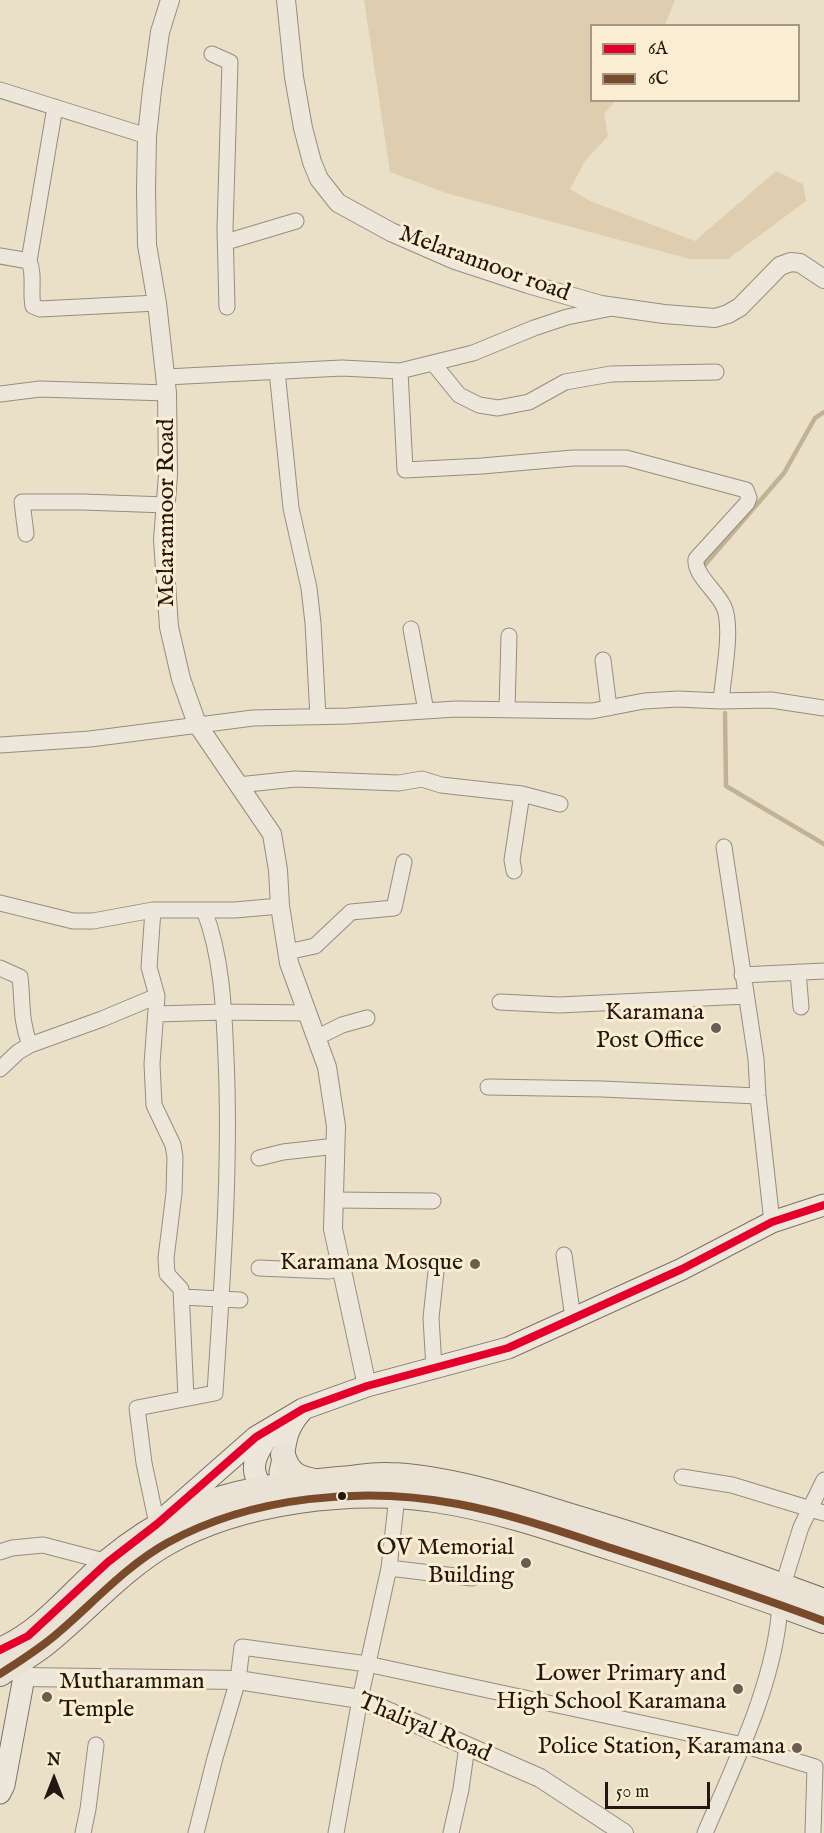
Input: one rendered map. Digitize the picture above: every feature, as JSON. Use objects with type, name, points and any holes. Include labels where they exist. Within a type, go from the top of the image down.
[{"type":"main road","points":[[0,1793],[4,1785],[12,1661],[28,1636],[108,1562],[151,1529],[256,1437],[303,1409],[367,1386],[508,1348],[682,1269],[772,1222],[824,1205]]},
{"type":"main road","points":[[267,1498],[279,1476],[290,1425],[303,1409]]},
{"type":"main road","points":[[267,1498],[254,1476],[256,1456],[262,1444],[283,1420]]},
{"type":"main road","points":[[283,1455],[291,1472],[302,1479],[318,1481],[388,1475],[439,1481],[524,1501],[620,1530],[781,1595],[824,1621]]},
{"type":"main road","points":[[12,1661],[46,1644],[87,1606],[166,1544],[203,1525],[237,1513],[267,1498],[318,1481]]},
{"type":"main road","points":[[151,1529],[214,1499],[397,1496],[438,1500],[521,1519],[723,1583],[824,1601]]},
{"type":"street","name":"Melarannoor Road","points":[[170,0],[160,32],[147,136],[147,244],[167,385],[166,505],[163,540],[169,627],[181,679],[197,724],[272,834],[287,952],[327,1067],[336,1126],[333,1229],[367,1386]]},
{"type":"street","name":"Melarannoor road","points":[[286,0],[294,77],[303,128],[319,179],[338,203],[391,232],[455,260],[528,284],[614,308],[715,318],[740,307],[780,266],[790,262],[800,263],[824,279]]},
{"type":"street","points":[[212,54],[230,62],[227,307]]},
{"type":"street","points":[[0,90],[147,136]]},
{"type":"street","points":[[55,107],[29,261],[32,267],[33,306],[39,309],[157,303]]},
{"type":"street","points":[[226,242],[296,221]]},
{"type":"street","points":[[0,256],[29,261]]},
{"type":"street","points":[[0,394],[40,389],[167,385],[277,371],[342,369],[400,371],[473,353],[567,317],[614,308]]},
{"type":"street","points":[[433,363],[459,395],[479,405],[498,408],[529,402],[565,382],[611,374],[716,372]]},
{"type":"street","points":[[277,371],[291,508],[309,588],[318,717]]},
{"type":"street","points":[[400,371],[405,470],[573,458],[626,458],[746,490],[749,498],[747,503],[696,559],[695,566],[724,606],[727,618],[721,701]]},
{"type":"street","points":[[26,534],[22,502],[166,505]]},
{"type":"street","points":[[411,629],[426,711]]},
{"type":"street","points":[[507,709],[508,636]]},
{"type":"street","points":[[603,660],[609,708]]},
{"type":"street","points":[[0,745],[90,739],[253,718],[507,709],[592,711],[644,701],[678,699],[771,700],[824,708]]},
{"type":"street","points":[[238,785],[294,778],[399,783],[422,779],[441,785],[522,794],[560,804]]},
{"type":"street","points":[[514,871],[512,860],[522,794]]},
{"type":"street","points":[[724,847],[756,1059],[772,1222]]},
{"type":"street","points":[[287,952],[315,946],[351,912],[394,908],[404,862]]},
{"type":"street","points":[[0,903],[73,921],[93,921],[153,910],[280,906]]},
{"type":"street","points":[[153,910],[148,967],[157,996],[152,1064],[154,1105],[173,1145],[175,1157],[174,1193],[166,1258],[167,1274],[181,1289],[186,1398]]},
{"type":"street","points":[[151,1529],[137,1407],[215,1393],[226,1197],[228,1107],[224,1012],[213,932],[204,910]]},
{"type":"street","points":[[0,968],[20,977],[21,1012],[24,1031],[30,1045]]},
{"type":"street","points":[[742,975],[824,971]]},
{"type":"street","points":[[798,972],[801,1007]]},
{"type":"street","points":[[0,1069],[18,1052],[30,1045],[157,996]]},
{"type":"street","points":[[500,1002],[559,1005],[746,996]]},
{"type":"street","points":[[157,1014],[308,1013]]},
{"type":"street","points":[[318,1036],[342,1025],[367,1018]]},
{"type":"street","points":[[489,1087],[758,1096]]},
{"type":"street","points":[[259,1158],[283,1152],[336,1146]]},
{"type":"street","points":[[334,1200],[433,1202]]},
{"type":"street","points":[[564,1255],[573,1318]]},
{"type":"street","points":[[259,1268],[329,1271],[342,1267]]},
{"type":"street","points":[[434,1368],[430,1318],[436,1271]]},
{"type":"street","points":[[182,1297],[240,1300]]},
{"type":"street","points":[[682,1476],[732,1485],[817,1511]]},
{"type":"street","points":[[705,1833],[742,1744],[773,1658],[781,1595],[801,1527],[817,1511],[824,1480]]},
{"type":"street","points":[[336,1833],[367,1664],[389,1568],[397,1496]]},
{"type":"street","points":[[0,1552],[12,1548],[44,1545],[108,1562]]},
{"type":"street","points":[[389,1568],[472,1578]]},
{"type":"street","points":[[196,1833],[238,1680],[242,1647],[367,1664],[742,1744],[814,1767],[813,1833]]},
{"type":"street","name":"Thaliyal Road","points":[[12,1661],[238,1680],[360,1699],[540,1778],[624,1833]]},
{"type":"street","points":[[83,1833],[96,1745]]},
{"type":"street","points":[[451,1833],[461,1789],[467,1746]]},
{"type":"shaded area","points":[[364,0],[675,0],[665,24],[590,24],[590,102],[614,102],[604,114],[608,136],[585,161],[570,189],[590,201],[695,241],[776,171],[803,184],[806,201],[728,259],[690,259],[446,193],[390,172]]},
{"type":"waterway","points":[[705,570],[703,567],[784,473],[815,418],[824,412]]},
{"type":"waterway","points":[[725,713],[726,786],[824,844]]},
{"type":"transit line","name":"6A","points":[[0,1650],[28,1636],[108,1562],[157,1524],[256,1437],[303,1409],[367,1386],[508,1348],[682,1269],[772,1222],[824,1205]]},
{"type":"transit line","name":"6C","points":[[0,1674],[45,1643],[124,1573],[167,1543],[200,1527],[271,1505],[347,1496],[422,1499],[498,1513],[693,1575],[824,1621]]},
{"type":"place","name":"Karamana Post Office","points":[[716,1028]]},
{"type":"place","name":"Karamana Mosque","points":[[475,1264]]},
{"type":"place","name":"OV Memorial Building","points":[[526,1563]]},
{"type":"place","name":"Lower Primary and High School Karamana","points":[[738,1689]]},
{"type":"place","name":"Mutharamman Temple","points":[[47,1697]]},
{"type":"place","name":"Police Station, Karamana","points":[[797,1748]]}]
